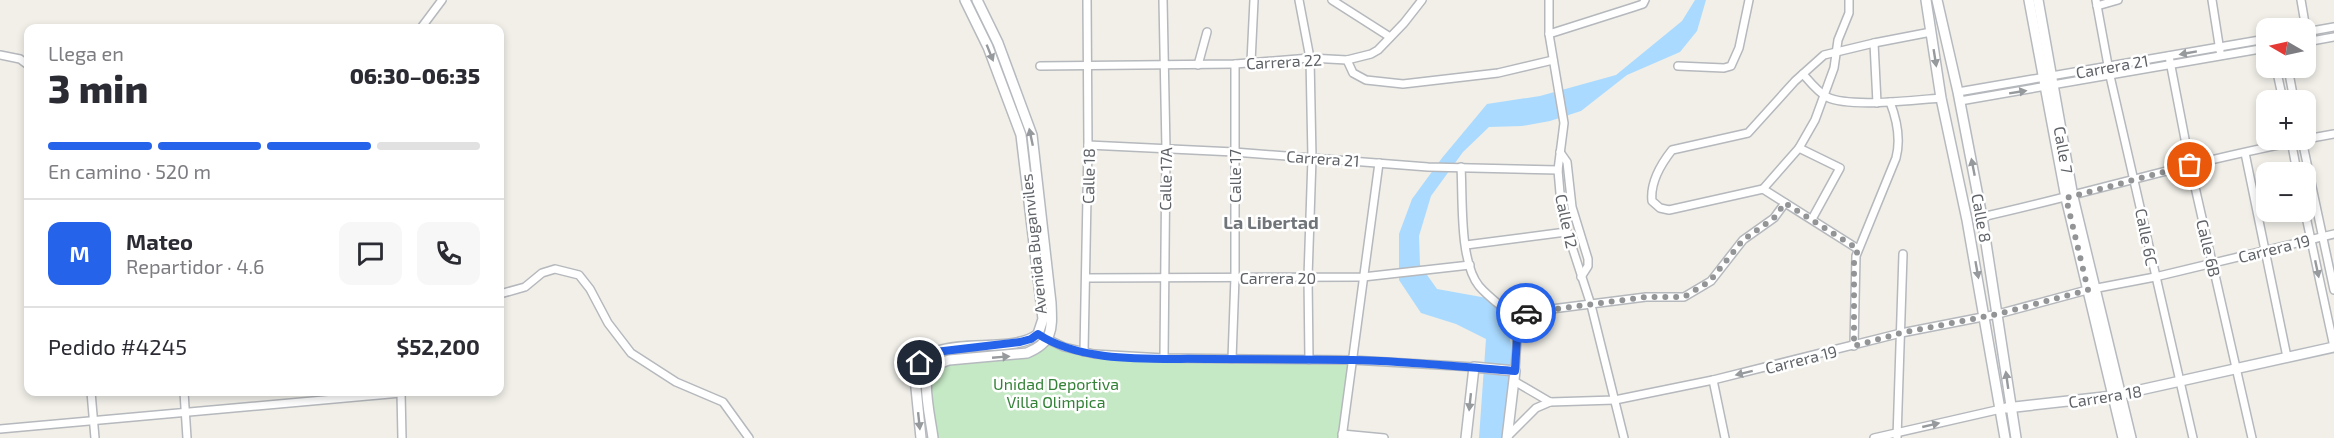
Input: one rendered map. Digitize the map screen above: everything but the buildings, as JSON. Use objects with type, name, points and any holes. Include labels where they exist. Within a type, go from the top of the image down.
[{"type":"main road","name":"Avenida Buganviles","points":[[921,438],[915,378],[916,369],[925,356],[945,350],[1026,340],[1038,334],[1042,319],[1021,135],[988,47],[965,0]]},
{"type":"main road","name":"Avenida Buganviles","points":[[977,0],[998,43],[1032,135],[1051,303],[1052,326],[1048,340]]},
{"type":"main road","name":"Calle 8","points":[[1926,0],[1941,98],[1985,316],[2005,438]]},
{"type":"main road","name":"Calle 8","points":[[1937,0],[1959,97],[1982,217],[2016,438]]},
{"type":"main road","name":"Calle 7","points":[[2029,0],[2048,82],[2070,198],[2118,396],[2131,438]]},
{"type":"main road","name":"Calle 7","points":[[2038,0],[2048,82]]},
{"type":"main road","points":[[933,438],[927,377],[930,370],[939,363],[1028,353],[1048,340]]},
{"type":"main road","name":"Carrera 18","points":[[2001,409],[2118,396],[2334,347]]},
{"type":"main road","points":[[1466,438],[1478,367],[1513,371],[1514,381],[1507,438]]},
{"type":"main road","name":"Calle 7","points":[[2118,396],[2123,438]]},
{"type":"street","points":[[424,24],[442,0]]},
{"type":"street","name":"Calle 18","points":[[1084,352],[1088,145],[1087,0]]},
{"type":"street","name":"Calle 17A","points":[[1163,0],[1166,149],[1164,358]]},
{"type":"street","points":[[1251,62],[1254,0]]},
{"type":"street","points":[[1299,0],[1310,58],[1312,158],[1308,277],[1309,360]]},
{"type":"street","points":[[1332,0],[1390,37]]},
{"type":"street","points":[[1422,0],[1390,37],[1371,54],[1347,60],[1353,73],[1366,80],[1403,84],[1498,72],[1553,60]]},
{"type":"street","points":[[1544,0],[1548,10]]},
{"type":"street","name":"Calle 12","points":[[1549,0],[1549,34],[1564,123],[1558,170],[1562,216],[1591,305],[1624,438]]},
{"type":"street","points":[[1549,34],[1634,7],[1645,0]]},
{"type":"street","points":[[1678,66],[1724,68],[1731,66],[1739,48],[1749,0]]},
{"type":"street","points":[[1849,0],[1849,13],[1838,40],[1835,52],[1833,68],[1825,96],[1799,148],[1763,189],[1669,210],[1660,208],[1652,201],[1651,192],[1664,161],[1672,150],[1748,133],[1824,55],[1835,52],[1874,43],[1931,32]]},
{"type":"street","points":[[2097,3],[2118,0]]},
{"type":"street","points":[[2212,0],[2220,57]]},
{"type":"street","points":[[2301,0],[2304,18]]},
{"type":"street","name":"Calle 6C","points":[[2097,3],[2108,67],[2193,438]]},
{"type":"street","points":[[2316,30],[2334,27]]},
{"type":"street","points":[[1198,65],[1207,32]]},
{"type":"street","points":[[2316,40],[2334,37]]},
{"type":"street","name":"Carrera 21","points":[[2048,82],[2108,67],[2256,41]]},
{"type":"street","points":[[1874,43],[1877,103]]},
{"type":"street","name":"Carrera 21","points":[[1959,97],[2048,82],[2110,76],[2256,50]]},
{"type":"street","points":[[0,54],[24,62]]},
{"type":"street","name":"Calle 6B","points":[[2169,56],[2190,165],[2252,438]]},
{"type":"street","name":"Carrera 22","points":[[1040,66],[1235,64],[1310,58],[1347,60]]},
{"type":"street","name":"Calle 17","points":[[1232,359],[1235,277],[1235,64]]},
{"type":"street","points":[[1803,74],[1825,96],[1834,99],[1877,103],[1941,98]]},
{"type":"street","points":[[1854,346],[1854,263],[1899,147],[1896,119],[1890,102]]},
{"type":"street","points":[[2316,137],[2334,134]]},
{"type":"street","name":"Carrera 21","points":[[1088,145],[1234,152],[1428,167],[1558,170]]},
{"type":"street","points":[[1799,148],[1840,168],[1812,219]]},
{"type":"street","points":[[1982,217],[2070,198],[2135,178],[2256,150]]},
{"type":"street","points":[[2305,150],[2334,290]]},
{"type":"street","points":[[1560,152],[1567,162],[1572,207],[1587,259],[1588,266],[1581,277]]},
{"type":"street","points":[[2245,153],[2288,357]]},
{"type":"street","points":[[1379,163],[1342,436],[1384,438]]},
{"type":"street","points":[[1458,167],[1470,265],[1480,287],[1518,321]]},
{"type":"street","points":[[1763,189],[1858,249]]},
{"type":"street","points":[[1513,371],[1518,321],[1528,312],[1646,297],[1684,297],[1710,281],[1743,240],[1774,218],[1785,203]]},
{"type":"street","points":[[2307,222],[2334,347]]},
{"type":"street","points":[[1466,245],[1566,232]]},
{"type":"street","name":"Carrera 19","points":[[1550,402],[1615,400],[1713,380],[1901,333],[1998,314],[2092,289],[2155,277],[2334,234]]},
{"type":"street","points":[[1897,435],[1904,254]]},
{"type":"street","name":"Carrera 20","points":[[1086,278],[1363,277],[1470,265]]},
{"type":"street","points":[[504,293],[525,287],[542,273],[555,269],[579,275],[590,289],[608,323],[631,353],[676,382],[723,402],[749,438]]},
{"type":"street","points":[[1038,334],[1048,340],[1084,352],[1164,358],[1352,360],[1478,367]]},
{"type":"street","points":[[1713,380],[1725,438]]},
{"type":"street","points":[[1514,381],[1550,402]]},
{"type":"street","points":[[91,396],[95,438]]},
{"type":"street","points":[[184,396],[187,438]]},
{"type":"street","points":[[0,429],[360,396]]},
{"type":"street","points":[[401,396],[402,438]]},
{"type":"street","points":[[1507,438],[1536,408],[1550,402]]},
{"type":"street","name":"Carrera 18","points":[[1874,438],[1897,435],[2001,409]]},
{"type":"green space","name":"Unidad Deportiva Villa Olimpica","points":[[1048,340],[1084,352],[1352,360],[1342,438],[933,438],[927,386],[939,363],[1008,356]]},
{"type":"water","points":[[1695,0],[1706,0],[1697,31],[1680,52],[1627,75],[1581,111],[1550,121],[1522,126],[1489,127],[1463,152],[1431,196],[1419,236],[1420,265],[1437,289],[1487,298],[1506,319],[1511,344],[1511,389],[1506,438],[1479,438],[1486,339],[1456,324],[1421,313],[1399,280],[1399,234],[1412,199],[1442,158],[1487,104],[1540,96],[1616,75],[1682,21]]},
{"type":"way so far","points":[[1526,313],[1646,297],[1684,297],[1710,281],[1721,271],[1743,240],[1774,218],[1785,203],[1858,249],[1854,263],[1854,346],[1901,333],[1998,314],[2088,290],[2066,198],[2190,165]]},
{"type":"district","name":"La Libertad","points":[[1271,222]]},
{"type":"route","points":[[920,363],[925,356],[935,352],[1020,342],[1034,338],[1038,334],[1064,347],[1094,354],[1164,358],[1352,360],[1474,366],[1515,371],[1518,321],[1526,313]]}]
